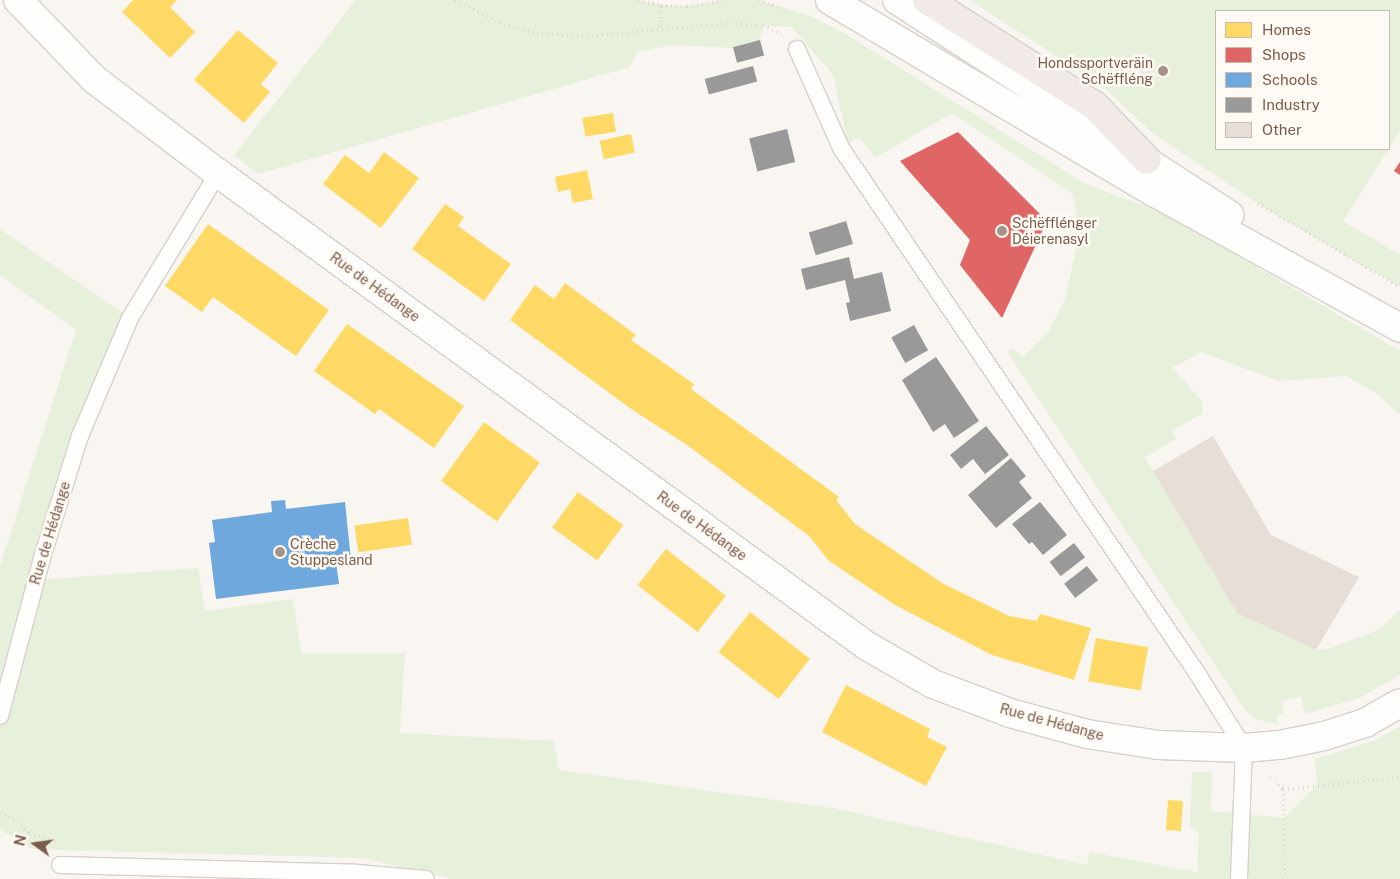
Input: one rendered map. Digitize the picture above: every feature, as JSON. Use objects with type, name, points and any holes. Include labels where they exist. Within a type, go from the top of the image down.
[{"type":"highway","points":[[927,0],[1094,105],[1146,160]]},
{"type":"street","name":"Rue de Hédange","points":[[18,0],[94,79],[218,173],[875,651],[933,684],[1010,713],[1079,732],[1159,745],[1244,748],[1324,736],[1365,723],[1400,703]]},
{"type":"street","points":[[830,0],[1154,192],[1400,327]]},
{"type":"street","points":[[897,0],[1146,160],[1400,327]]},
{"type":"lane","points":[[796,49],[841,148],[1197,673],[1244,748],[1239,879]]},
{"type":"lane","name":"Rue de Hédange","points":[[0,716],[40,565],[80,436],[130,318],[218,173]]},
{"type":"lane","points":[[60,865],[426,879]]},
{"type":"path","points":[[455,0],[504,24],[537,33],[587,36],[661,27],[726,23],[763,26],[777,30],[796,49]]},
{"type":"path","points":[[638,0],[661,6],[687,6],[723,0]]},
{"type":"path","points":[[758,0],[786,9]]},
{"type":"path","points":[[661,6],[661,27]]},
{"type":"path","points":[[1286,879],[1283,788],[1400,777]]},
{"type":"green space","points":[[356,0],[638,0],[661,5],[687,6],[723,0],[758,0],[808,15],[846,34],[1084,183],[1168,215],[1400,351],[1400,415],[1376,393],[1346,376],[1279,381],[1201,352],[1172,368],[1202,401],[1202,414],[1172,430],[1176,439],[1145,457],[1237,613],[1316,650],[1329,649],[1380,629],[1400,609],[1400,675],[1359,698],[1305,714],[1301,697],[1282,701],[1284,714],[1277,716],[1278,724],[1255,719],[1245,710],[1007,352],[1012,348],[1023,357],[1047,334],[1064,302],[1080,234],[1073,194],[952,113],[875,158],[859,137],[848,144],[833,75],[792,27],[764,26],[760,40],[733,48],[671,45],[637,52],[630,67],[258,174],[234,155]]},
{"type":"green space","name":"Hondssportveräin Schëffléng","points":[[970,0],[1400,0],[1400,131],[1390,146],[1390,10],[1215,10],[1215,150],[1388,150],[1343,221],[1400,255],[1400,287],[1268,210],[1152,133],[1106,89]]},
{"type":"green space","points":[[0,229],[130,318],[36,580],[198,568],[205,611],[293,599],[301,653],[405,653],[400,733],[554,741],[559,770],[833,808],[1087,865],[1089,852],[1197,872],[1199,833],[1190,826],[1192,772],[1212,772],[1211,811],[1284,818],[1317,785],[1315,759],[1374,741],[1400,726],[1400,879],[453,879],[361,858],[32,849],[0,829],[0,566],[76,330],[0,275]]},
{"type":"building: Homes","points":[[133,0],[177,0],[170,7],[195,32],[170,58],[122,12]]},
{"type":"building: Homes","points":[[238,30],[278,63],[261,84],[270,92],[244,123],[194,80]]},
{"type":"building: Homes","points":[[613,113],[616,132],[585,137],[582,118]]},
{"type":"building: Homes","points":[[631,134],[635,153],[604,159],[600,141]]},
{"type":"building: Homes","points":[[384,152],[419,178],[381,228],[323,184],[345,155],[369,173]]},
{"type":"building: Homes","points":[[587,170],[593,199],[573,203],[570,189],[558,192],[555,177]]},
{"type":"building: Homes","points":[[445,204],[464,217],[458,226],[511,264],[484,301],[412,249]]},
{"type":"building: Homes","points":[[208,224],[329,310],[296,356],[213,297],[202,312],[165,286]]},
{"type":"building: Homes","points":[[565,283],[636,335],[631,340],[694,384],[691,389],[839,497],[836,500],[855,524],[942,583],[1009,616],[1037,621],[1040,614],[1091,628],[1074,680],[992,655],[895,605],[829,561],[809,536],[687,445],[634,411],[510,320],[535,285],[554,299]]},
{"type":"building: Homes","points":[[347,324],[464,406],[434,448],[379,409],[375,414],[314,371]]},
{"type":"building: Homes","points":[[484,422],[540,463],[497,522],[441,481]]},
{"type":"building: Homes","points":[[578,492],[623,525],[597,561],[552,528]]},
{"type":"building: Homes","points":[[408,518],[412,545],[358,552],[355,526]]},
{"type":"building: Homes","points":[[666,549],[726,596],[698,632],[638,585]]},
{"type":"building: Homes","points":[[750,612],[810,659],[778,699],[719,652]]},
{"type":"building: Homes","points":[[1096,638],[1148,647],[1141,691],[1088,681]]},
{"type":"building: Homes","points":[[846,685],[930,729],[927,737],[947,747],[926,786],[822,732]]},
{"type":"building: Homes","points":[[1168,800],[1183,801],[1181,831],[1166,830]]},
{"type":"building: Shops","name":"Schëfflénger Déierenasyl","points":[[958,132],[1047,221],[1002,318],[960,265],[970,240],[900,161]]},
{"type":"building: Shops","points":[[1400,162],[1400,175],[1394,171]]},
{"type":"building: Schools","name":"Crèche Stuppesland","points":[[285,500],[286,509],[345,502],[351,560],[336,562],[339,584],[216,599],[209,543],[215,542],[212,520],[272,512],[271,501]]},
{"type":"building: Industry","points":[[760,40],[764,55],[737,63],[733,47]]},
{"type":"building: Industry","points":[[753,66],[757,81],[709,94],[705,79]]},
{"type":"building: Industry","points":[[787,129],[795,162],[757,171],[749,138]]},
{"type":"building: Industry","points":[[846,221],[853,244],[816,255],[809,232]]},
{"type":"building: Industry","points":[[849,257],[854,279],[882,272],[891,311],[850,321],[846,303],[850,302],[845,280],[806,290],[801,269]]},
{"type":"building: Industry","points":[[914,325],[928,350],[905,363],[891,338]]},
{"type":"building: Industry","points":[[936,357],[979,421],[954,438],[945,424],[933,432],[902,380]]},
{"type":"building: Industry","points":[[986,426],[1009,455],[985,474],[973,459],[961,469],[950,455]]},
{"type":"building: Industry","points":[[1011,458],[1026,476],[1019,482],[1032,498],[996,528],[968,495]]},
{"type":"building: Industry","points":[[1040,502],[1067,535],[1043,555],[1032,542],[1029,544],[1012,524]]},
{"type":"building: Industry","points":[[1074,543],[1085,557],[1061,576],[1050,562]]},
{"type":"building: Industry","points":[[1087,566],[1098,580],[1075,598],[1064,584]]},
{"type":"building: Other","points":[[1213,436],[1271,535],[1359,577],[1316,650],[1237,613],[1153,471]]},
{"type":"place","name":"Hondssportveräin Schëffléng","points":[[1163,71]]},
{"type":"place","name":"Schëfflénger Déierenasyl","points":[[1002,231]]},
{"type":"place","name":"Crèche Stuppesland","points":[[280,552]]}]
